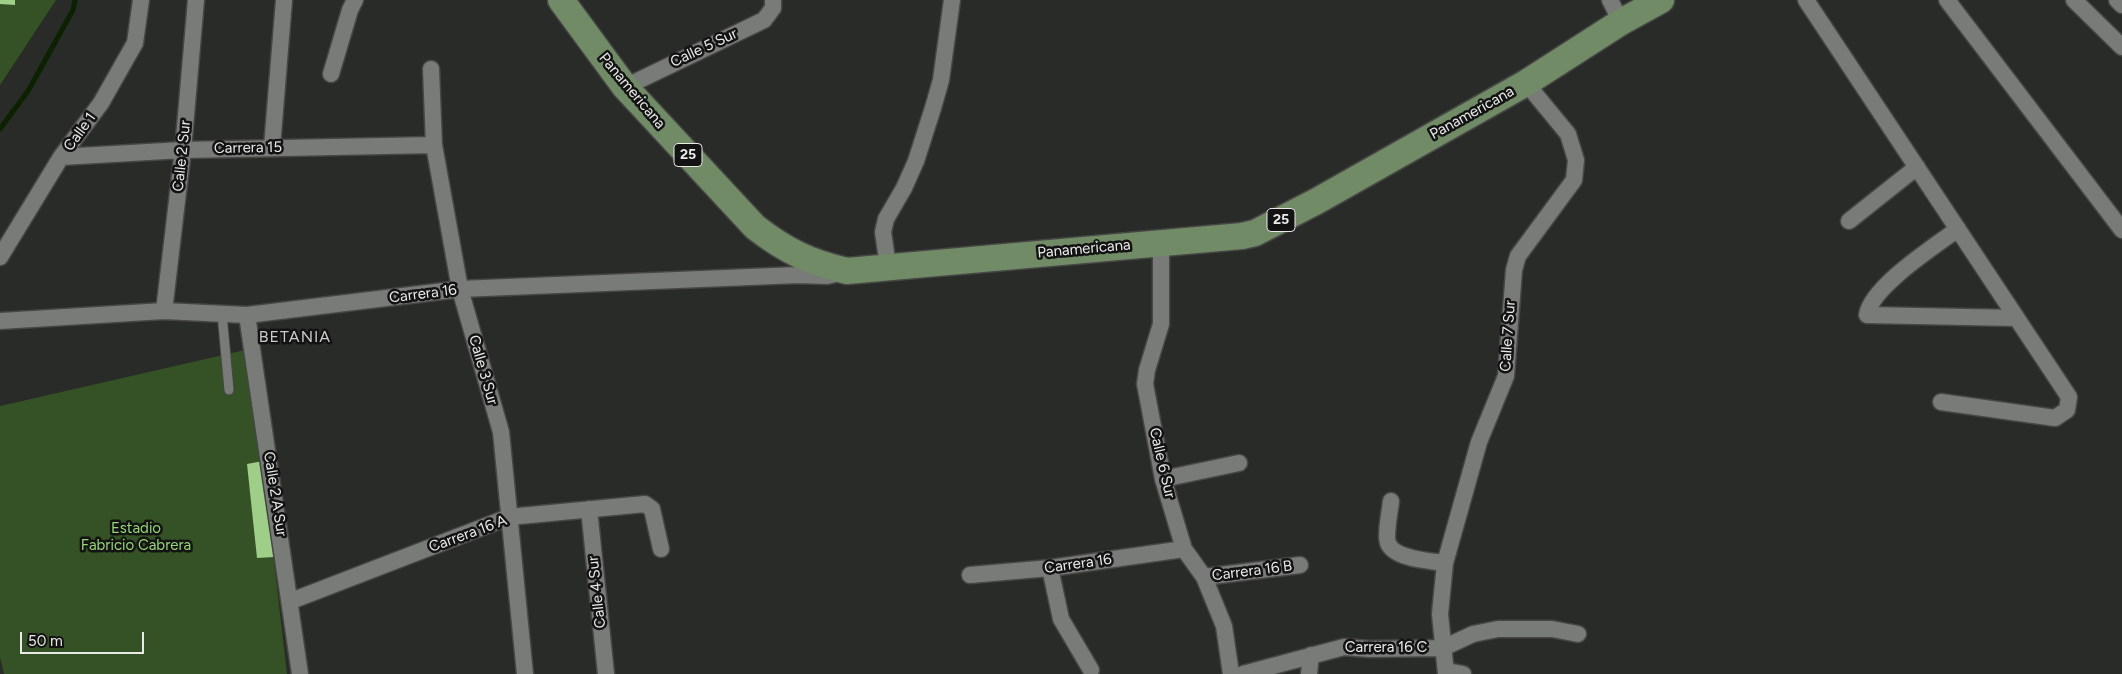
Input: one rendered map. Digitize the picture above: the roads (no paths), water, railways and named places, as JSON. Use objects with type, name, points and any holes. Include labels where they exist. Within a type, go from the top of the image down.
[{"type":"main road","name":"Panamericana","points":[[561,0],[625,87],[755,227],[794,253],[817,264],[847,271],[1242,236],[1255,233],[1310,205],[1526,83],[1616,11],[1661,0]]},
{"type":"street","name":"Calle 1","points":[[0,257],[62,157],[101,103],[135,43],[141,0]]},
{"type":"street","name":"Calle 2 Sur","points":[[164,311],[183,150],[196,0]]},
{"type":"street","points":[[272,148],[284,0]]},
{"type":"street","points":[[331,74],[350,10],[355,0]]},
{"type":"street","name":"Calle 5 Sur","points":[[625,87],[764,20],[773,8],[773,0]]},
{"type":"street","points":[[888,266],[883,232],[886,219],[904,188],[916,161],[941,80],[952,0]]},
{"type":"street","points":[[1806,0],[2069,397],[2068,410],[2055,418],[1941,402]]},
{"type":"street","points":[[1947,0],[2122,230]]},
{"type":"street","points":[[2074,0],[2122,47]]},
{"type":"street","points":[[2117,0],[2122,5]]},
{"type":"street","name":"Calle 3 Sur","points":[[432,69],[434,145],[460,289],[501,432],[525,674]]},
{"type":"street","name":"Calle 7 Sur","points":[[1446,672],[1440,614],[1445,563],[1479,442],[1506,376],[1514,270],[1518,256],[1574,180],[1576,160],[1568,134],[1526,83]]},
{"type":"street","name":"Carrera 15","points":[[62,157],[183,150],[434,145]]},
{"type":"street","points":[[1849,222],[1917,167]]},
{"type":"street","points":[[1958,229],[1896,276],[1868,305],[1867,315],[2016,318]]},
{"type":"street","name":"Calle 6 Sur","points":[[1161,242],[1161,324],[1147,370],[1145,384],[1163,479],[1184,549],[1204,577],[1224,626],[1231,674]]},
{"type":"street","name":"Carrera 16","points":[[0,321],[164,311],[247,315],[460,289],[798,274],[827,276],[847,271]]},
{"type":"street","name":"Calle 2 A Sur","points":[[247,315],[291,601],[300,674]]},
{"type":"street","points":[[1163,479],[1240,463]]},
{"type":"street","points":[[1391,501],[1388,542],[1392,550],[1399,554],[1445,563]]},
{"type":"street","name":"Carrera 16 A","points":[[291,601],[509,517],[645,504],[652,509],[661,549]]},
{"type":"street","name":"Calle 4 Sur","points":[[588,509],[606,674]]},
{"type":"street","name":"Carrera 16","points":[[970,575],[1050,568],[1184,549]]},
{"type":"street","name":"Carrera 16 B","points":[[1204,577],[1300,565]]},
{"type":"street","points":[[1050,568],[1061,619],[1091,670]]},
{"type":"street","points":[[1443,648],[1473,634],[1498,629],[1552,629],[1578,634]]},
{"type":"street","name":"Carrera 16 C","points":[[1243,674],[1344,647],[1369,649],[1443,648]]},
{"type":"street","points":[[1309,674],[1311,655]]},
{"type":"street","points":[[1446,672],[1463,674]]},
{"type":"lane","points":[[222,314],[229,390]]},
{"type":"waterway","points":[[0,129],[28,91],[73,10],[75,0]]},
{"type":"district","name":"BETANIA","points":[[295,337]]},
{"type":"park label","name":"Estadio Fabricio Cabrera","points":[[136,538]]}]
